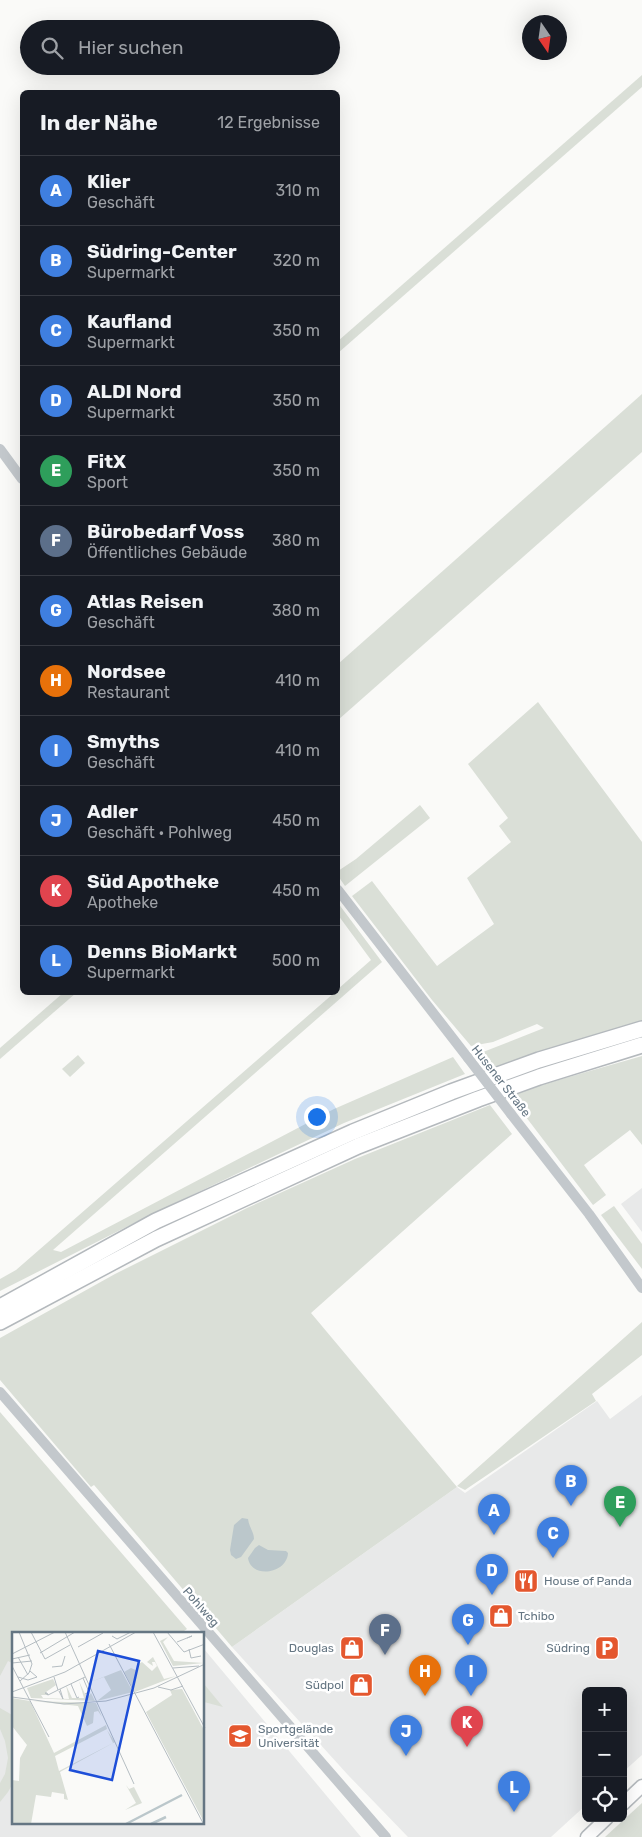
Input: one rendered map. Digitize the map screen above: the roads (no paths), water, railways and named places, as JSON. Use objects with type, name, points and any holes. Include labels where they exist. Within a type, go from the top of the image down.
[{"type":"highway","points":[[0,1307],[156,1222],[353,1132],[469,1085],[540,1060],[642,1029]]},
{"type":"highway","points":[[0,1322],[156,1239],[358,1146],[504,1089],[642,1045]]},
{"type":"main road","points":[[627,1800],[642,1786]]},
{"type":"main road","points":[[587,1837],[603,1822]]},
{"type":"street","points":[[0,449],[20,476]]},
{"type":"street","name":"Husener Straße","points":[[340,893],[589,1214],[642,1288]]},
{"type":"street","name":"Pohlweg","points":[[0,1392],[386,1837]]},
{"type":"place","name":"Südring-Center","points":[[571,1506]]},
{"type":"place","name":"FitX","points":[[620,1527]]},
{"type":"place","name":"Klier","points":[[494,1535]]},
{"type":"place","name":"Kaufland","points":[[553,1558]]},
{"type":"place","name":"House of Panda","points":[[526,1581]]},
{"type":"place","name":"ALDI Nord","points":[[492,1595]]},
{"type":"place","name":"Tchibo","points":[[501,1616]]},
{"type":"place","name":"Atlas Reisen","points":[[468,1645]]},
{"type":"place","name":"Douglas","points":[[352,1648]]},
{"type":"place","name":"Südring","points":[[607,1648]]},
{"type":"place","name":"Bürobedarf Voss","points":[[385,1655]]},
{"type":"place","name":"Südpol","points":[[361,1685]]},
{"type":"place","name":"Nordsee","points":[[425,1696]]},
{"type":"place","name":"Smyths","points":[[471,1696]]},
{"type":"place","name":"Sportgelände Universität","points":[[240,1736]]},
{"type":"place","name":"Süd Apotheke","points":[[467,1747]]},
{"type":"place","name":"Adler","points":[[406,1756]]},
{"type":"place","name":"Denns BioMarkt","points":[[514,1812]]}]
